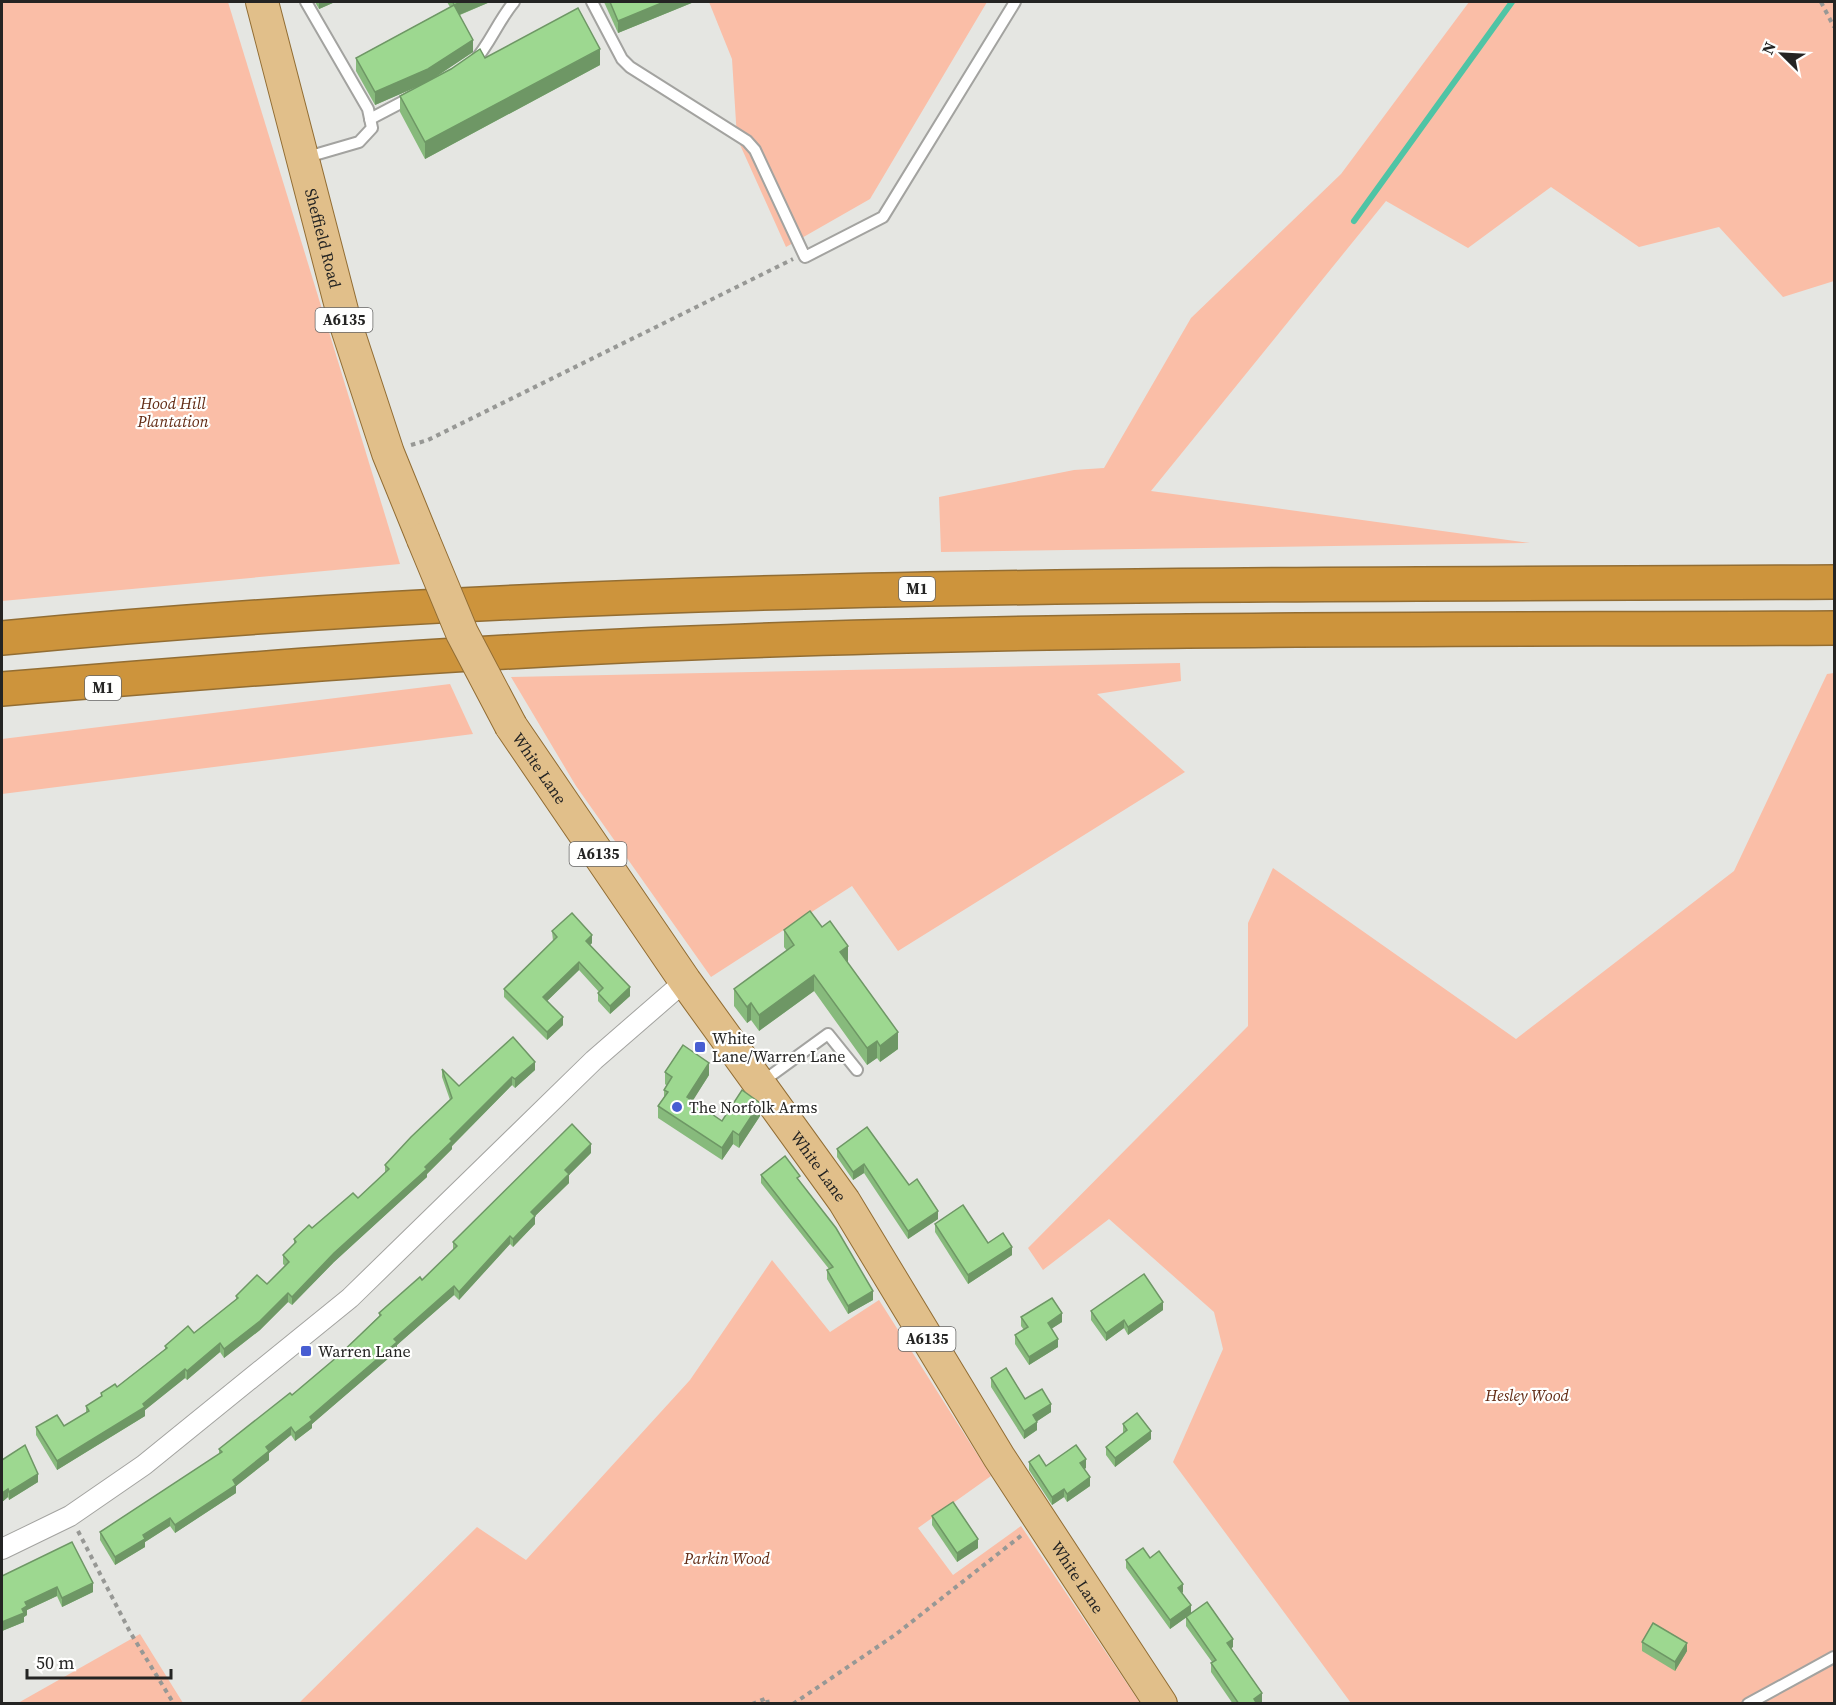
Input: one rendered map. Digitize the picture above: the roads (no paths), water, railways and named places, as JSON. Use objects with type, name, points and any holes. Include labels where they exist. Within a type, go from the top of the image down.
[{"type":"highway","name":"M1","points":[[2,638],[336,612],[779,591],[1834,582]]},
{"type":"highway","name":"M1","points":[[2,689],[331,662],[692,643],[959,635],[1834,628]]},
{"type":"highway","name":"M1","points":[[2,703],[204,672]]},
{"type":"main road","name":"Sheffield Road","points":[[262,2],[345,322],[388,453],[423,539]]},
{"type":"main road","name":"White Lane","points":[[423,539],[462,633],[511,726],[685,981],[844,1201],[999,1458],[1161,1704]]},
{"type":"street","points":[[2,1549],[70,1516],[144,1465],[350,1298],[594,1060],[685,981]]},
{"type":"lane","points":[[304,158],[359,142],[372,128],[368,109],[306,2]]},
{"type":"lane","points":[[463,69],[473,63],[488,48],[503,15],[514,2]]},
{"type":"lane","points":[[592,2],[622,59],[630,67],[747,141],[755,150],[805,257],[883,217],[1015,2]]},
{"type":"lane","points":[[370,119],[422,91]]},
{"type":"lane","points":[[759,1084],[828,1034],[857,1070]]},
{"type":"lane","points":[[1748,1704],[1834,1657]]},
{"type":"waterway","points":[[1354,221],[1512,2]]},
{"type":"place","name":"White Lane/Warren Lane","points":[[700,1047]]},
{"type":"place","name":"The Norfolk Arms","points":[[677,1107]]},
{"type":"place","name":"Warren Lane","points":[[306,1351]]},
{"type":"park label","name":"Hood Hill Plantation","points":[[173,412]]},
{"type":"park label","name":"Hesley Wood","points":[[1527,1395]]},
{"type":"park label","name":"Parkin Wood","points":[[727,1558]]}]
